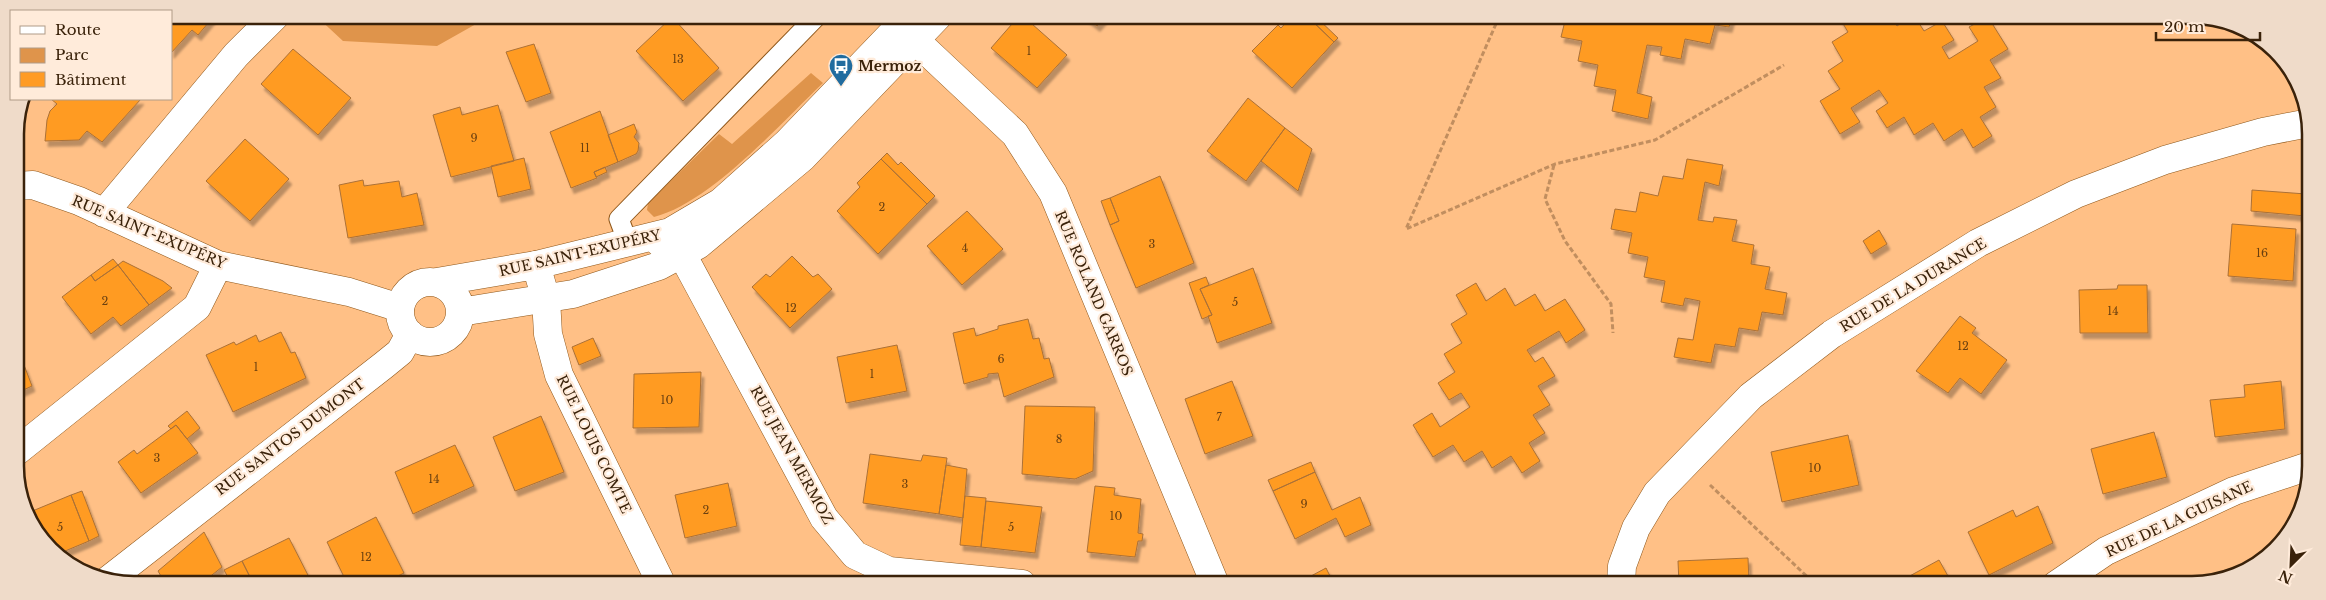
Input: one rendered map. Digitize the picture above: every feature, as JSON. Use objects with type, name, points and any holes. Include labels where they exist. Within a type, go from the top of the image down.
[{"type":"street","points":[[104,213],[236,55],[267,24]]},
{"type":"street","name":"RUE SAINT-EXUPÉRY","points":[[437,282],[536,265],[670,232],[721,202],[788,143],[904,24]]},
{"type":"street","name":"RUE SAINT-EXUPÉRY","points":[[460,312],[573,294],[659,266],[698,245],[802,158],[904,24]]},
{"type":"street","name":"RUE ROLAND GARROS","points":[[904,24],[1015,134],[1053,193],[1212,576]]},
{"type":"street","name":"RUE DE LA DURANCE","points":[[1621,576],[1622,566],[1636,528],[1657,493],[1751,396],[1832,334],[1978,243],[2076,194],[2165,160],[2262,132],[2301,124]]},
{"type":"street","name":"RUE SAINT-EXUPÉRY","points":[[24,185],[104,213],[218,265],[349,292],[400,308]]},
{"type":"street","points":[[638,240],[682,254]]},
{"type":"street","name":"RUE JEAN MERMOZ","points":[[682,254],[824,518],[855,555],[889,571],[940,576]]},
{"type":"street","points":[[24,445],[197,307],[218,265]]},
{"type":"street","points":[[536,265],[546,299]]},
{"type":"street","points":[[437,282],[449,288],[457,299],[460,312],[458,323],[452,333],[442,339],[431,342],[420,340],[410,334],[401,318],[400,308],[409,290],[417,285],[437,282]]},
{"type":"street","name":"RUE LOUIS COMTE","points":[[546,299],[548,334],[559,375],[658,576]]},
{"type":"street","name":"RUE SANTOS DUMONT","points":[[164,534],[400,352],[410,334]]},
{"type":"street","name":"RUE DE LA GUISANE","points":[[2069,576],[2106,551],[2234,491],[2302,468]]},
{"type":"street","points":[[108,572],[164,534]]},
{"type":"street","points":[[114,574],[164,534]]},
{"type":"lane","points":[[638,240],[619,219],[809,24]]},
{"type":"path","points":[[1496,24],[1406,229],[1555,164],[1655,140],[1784,65]]},
{"type":"path","points":[[1555,164],[1545,199],[1565,241],[1611,304],[1613,333]]},
{"type":"path","points":[[1686,461],[1807,576]]},
{"type":"green space","points":[[325,24],[476,24],[437,46],[343,41]]},
{"type":"green space","points":[[811,73],[823,83],[765,140],[721,179],[676,209],[654,217],[647,210],[648,203],[719,134],[732,144]]},
{"type":"building","points":[[172,24],[207,24],[198,35],[192,30],[172,52]]},
{"type":"building","points":[[665,24],[678,24],[719,68],[683,101],[636,51]]},
{"type":"building","points":[[1012,24],[1032,24],[1067,55],[1037,88],[991,48]]},
{"type":"building","points":[[1285,24],[1315,24],[1334,42],[1292,88],[1252,51],[1278,25],[1281,28]]},
{"type":"building","points":[[1315,24],[1323,24],[1338,38],[1334,42]]},
{"type":"building","points":[[1564,24],[1730,24],[1729,27],[1715,25],[1710,44],[1685,39],[1681,59],[1660,55],[1662,47],[1647,45],[1637,93],[1652,97],[1648,119],[1612,111],[1616,90],[1594,86],[1598,65],[1578,61],[1582,41],[1561,37]]},
{"type":"building","points":[[1843,24],[1896,24],[1897,26],[1900,24],[1920,24],[1924,31],[1937,24],[1944,24],[1954,40],[1942,47],[1949,59],[1978,41],[1969,27],[1975,24],[1992,24],[2008,49],[1990,60],[2001,78],[1984,87],[1996,107],[1980,117],[1992,136],[1973,148],[1962,129],[1944,141],[1933,123],[1914,135],[1904,117],[1887,128],[1876,111],[1888,103],[1879,90],[1851,108],[1860,122],[1840,134],[1820,101],[1840,89],[1828,71],[1843,61],[1832,42],[1848,32]]},
{"type":"building","points":[[534,44],[551,93],[526,102],[506,52]]},
{"type":"building","points":[[293,49],[351,98],[318,135],[261,84]]},
{"type":"building","points":[[1248,98],[1285,128],[1246,181],[1207,151]]},
{"type":"building","points":[[52,100],[140,100],[102,142],[87,131],[79,140],[45,141],[47,120],[50,111],[57,104]]},
{"type":"building","points":[[498,105],[514,161],[451,177],[433,115],[460,107],[462,115]]},
{"type":"building","points":[[600,111],[618,162],[594,172],[597,178],[571,188],[550,132]]},
{"type":"building","points":[[634,124],[637,132],[634,137],[639,143],[638,151],[636,154],[618,162],[608,135]]},
{"type":"building","points":[[1285,128],[1312,149],[1298,191],[1261,161]]},
{"type":"building","points":[[245,139],[289,179],[250,221],[206,181]]},
{"type":"building","points":[[887,153],[898,165],[901,162],[935,196],[927,204],[881,159]]},
{"type":"building","points":[[524,158],[531,189],[498,197],[491,166]]},
{"type":"building","points":[[881,159],[927,204],[878,254],[837,211],[860,187],[857,183]]},
{"type":"building","points":[[1687,159],[1723,165],[1719,186],[1705,182],[1698,220],[1713,222],[1714,217],[1737,220],[1732,241],[1754,245],[1751,264],[1770,267],[1765,289],[1787,293],[1783,315],[1762,312],[1758,331],[1739,328],[1735,347],[1715,344],[1711,363],[1674,357],[1678,338],[1693,340],[1700,301],[1685,298],[1683,306],[1661,302],[1665,281],[1644,277],[1648,257],[1628,253],[1632,233],[1611,229],[1615,209],[1636,212],[1640,192],[1658,196],[1663,176],[1683,179]]},
{"type":"building","points":[[605,167],[607,172],[596,177],[594,172]]},
{"type":"building","points":[[1160,176],[1194,263],[1136,288],[1110,225],[1119,221],[1110,198]]},
{"type":"building","points":[[363,180],[364,186],[399,181],[402,197],[417,193],[424,225],[348,238],[339,185]]},
{"type":"building","points":[[2252,190],[2302,194],[2302,216],[2251,211]]},
{"type":"building","points":[[1110,198],[1119,221],[1110,225],[1101,201]]},
{"type":"building","points":[[967,211],[1003,249],[962,285],[927,246]]},
{"type":"building","points":[[2232,224],[2296,229],[2293,281],[2228,276]]},
{"type":"building","points":[[1879,230],[1887,244],[1871,254],[1863,241]]},
{"type":"building","points":[[792,256],[813,277],[818,274],[832,289],[790,328],[752,287],[766,274],[770,277]]},
{"type":"building","points":[[113,259],[118,265],[95,281],[91,275]]},
{"type":"building","points":[[123,261],[163,281],[172,288],[149,305],[118,265]]},
{"type":"building","points":[[118,265],[149,305],[121,326],[113,317],[91,334],[62,297],[91,275],[95,281]]},
{"type":"building","points":[[1253,268],[1272,323],[1217,343],[1208,316],[1212,315],[1200,289]]},
{"type":"building","points":[[1206,277],[1209,285],[1200,289],[1212,315],[1202,319],[1189,283]]},
{"type":"building","points":[[1476,283],[1486,301],[1505,288],[1515,306],[1535,294],[1545,311],[1565,299],[1585,330],[1566,343],[1559,331],[1527,350],[1535,362],[1543,357],[1555,376],[1538,386],[1550,405],[1533,415],[1545,433],[1529,443],[1540,461],[1522,473],[1511,456],[1492,468],[1482,451],[1464,462],[1453,445],[1433,457],[1413,425],[1432,413],[1440,427],[1470,407],[1461,393],[1449,400],[1438,383],[1455,372],[1444,354],[1462,343],[1451,324],[1467,314],[1456,295]]},
{"type":"building","points":[[2118,285],[2147,285],[2148,333],[2080,333],[2079,290],[2117,289]]},
{"type":"building","points":[[1960,316],[1976,328],[1972,333],[2007,360],[1981,394],[1960,378],[1948,393],[1916,371]]},
{"type":"building","points":[[1028,319],[1033,339],[1039,338],[1044,359],[1049,358],[1054,377],[1004,397],[998,373],[988,374],[988,377],[964,384],[953,333],[974,328],[976,336],[998,329],[998,326]]},
{"type":"building","points":[[281,332],[291,353],[295,352],[306,378],[233,412],[206,355],[234,342],[236,345],[256,335],[259,342]]},
{"type":"building","points":[[593,338],[601,356],[579,365],[572,347]]},
{"type":"building","points":[[897,345],[907,391],[846,403],[837,357]]},
{"type":"building","points":[[24,365],[32,386],[24,390]]},
{"type":"building","points":[[701,372],[699,427],[633,428],[634,374]]},
{"type":"building","points":[[1232,381],[1253,436],[1205,454],[1185,399]]},
{"type":"building","points":[[2281,381],[2285,429],[2215,437],[2210,400],[2245,397],[2244,385]]},
{"type":"building","points":[[1025,406],[1095,407],[1093,471],[1075,479],[1022,474]]},
{"type":"building","points":[[187,411],[200,428],[187,439],[176,425],[171,429],[168,426]]},
{"type":"building","points":[[541,416],[564,472],[515,491],[493,437]]},
{"type":"building","points":[[176,425],[198,453],[141,493],[118,462],[134,450],[137,454]]},
{"type":"building","points":[[2154,432],[2167,477],[2103,494],[2091,449]]},
{"type":"building","points":[[1848,435],[1859,485],[1782,502],[1771,452]]},
{"type":"building","points":[[455,445],[474,486],[413,514],[395,472]]},
{"type":"building","points":[[870,454],[921,461],[923,455],[947,458],[939,514],[863,503]]},
{"type":"building","points":[[1311,462],[1315,472],[1273,491],[1268,480]]},
{"type":"building","points":[[946,465],[967,469],[963,518],[939,514]]},
{"type":"building","points":[[1315,472],[1332,510],[1360,497],[1371,525],[1345,537],[1336,518],[1295,539],[1273,491]]},
{"type":"building","points":[[728,483],[737,526],[685,538],[675,495]]},
{"type":"building","points":[[1095,486],[1115,488],[1114,495],[1141,499],[1138,533],[1143,534],[1142,541],[1138,541],[1135,557],[1087,552]]},
{"type":"building","points":[[82,491],[99,536],[89,541],[71,495]]},
{"type":"building","points":[[71,495],[89,541],[65,551],[47,533],[33,511]]},
{"type":"building","points":[[965,496],[986,498],[981,547],[960,545]]},
{"type":"building","points":[[986,501],[1042,507],[1035,553],[981,547]]},
{"type":"building","points":[[2038,506],[2053,543],[1989,575],[1968,532],[2013,510],[2016,517]]},
{"type":"building","points":[[376,517],[404,573],[398,576],[344,576],[327,542]]},
{"type":"building","points":[[204,532],[222,567],[211,576],[161,576],[158,571]]},
{"type":"building","points":[[289,538],[308,576],[250,576],[242,561]]},
{"type":"building","points":[[1748,558],[1749,576],[1679,576],[1678,561]]},
{"type":"building","points":[[1939,560],[1948,576],[1910,576]]},
{"type":"building","points":[[242,561],[250,576],[227,576],[224,570]]},
{"type":"building","points":[[1326,568],[1330,576],[1311,576]]},
{"type":"place","name":"Mermoz","points":[[841,87]]}]
